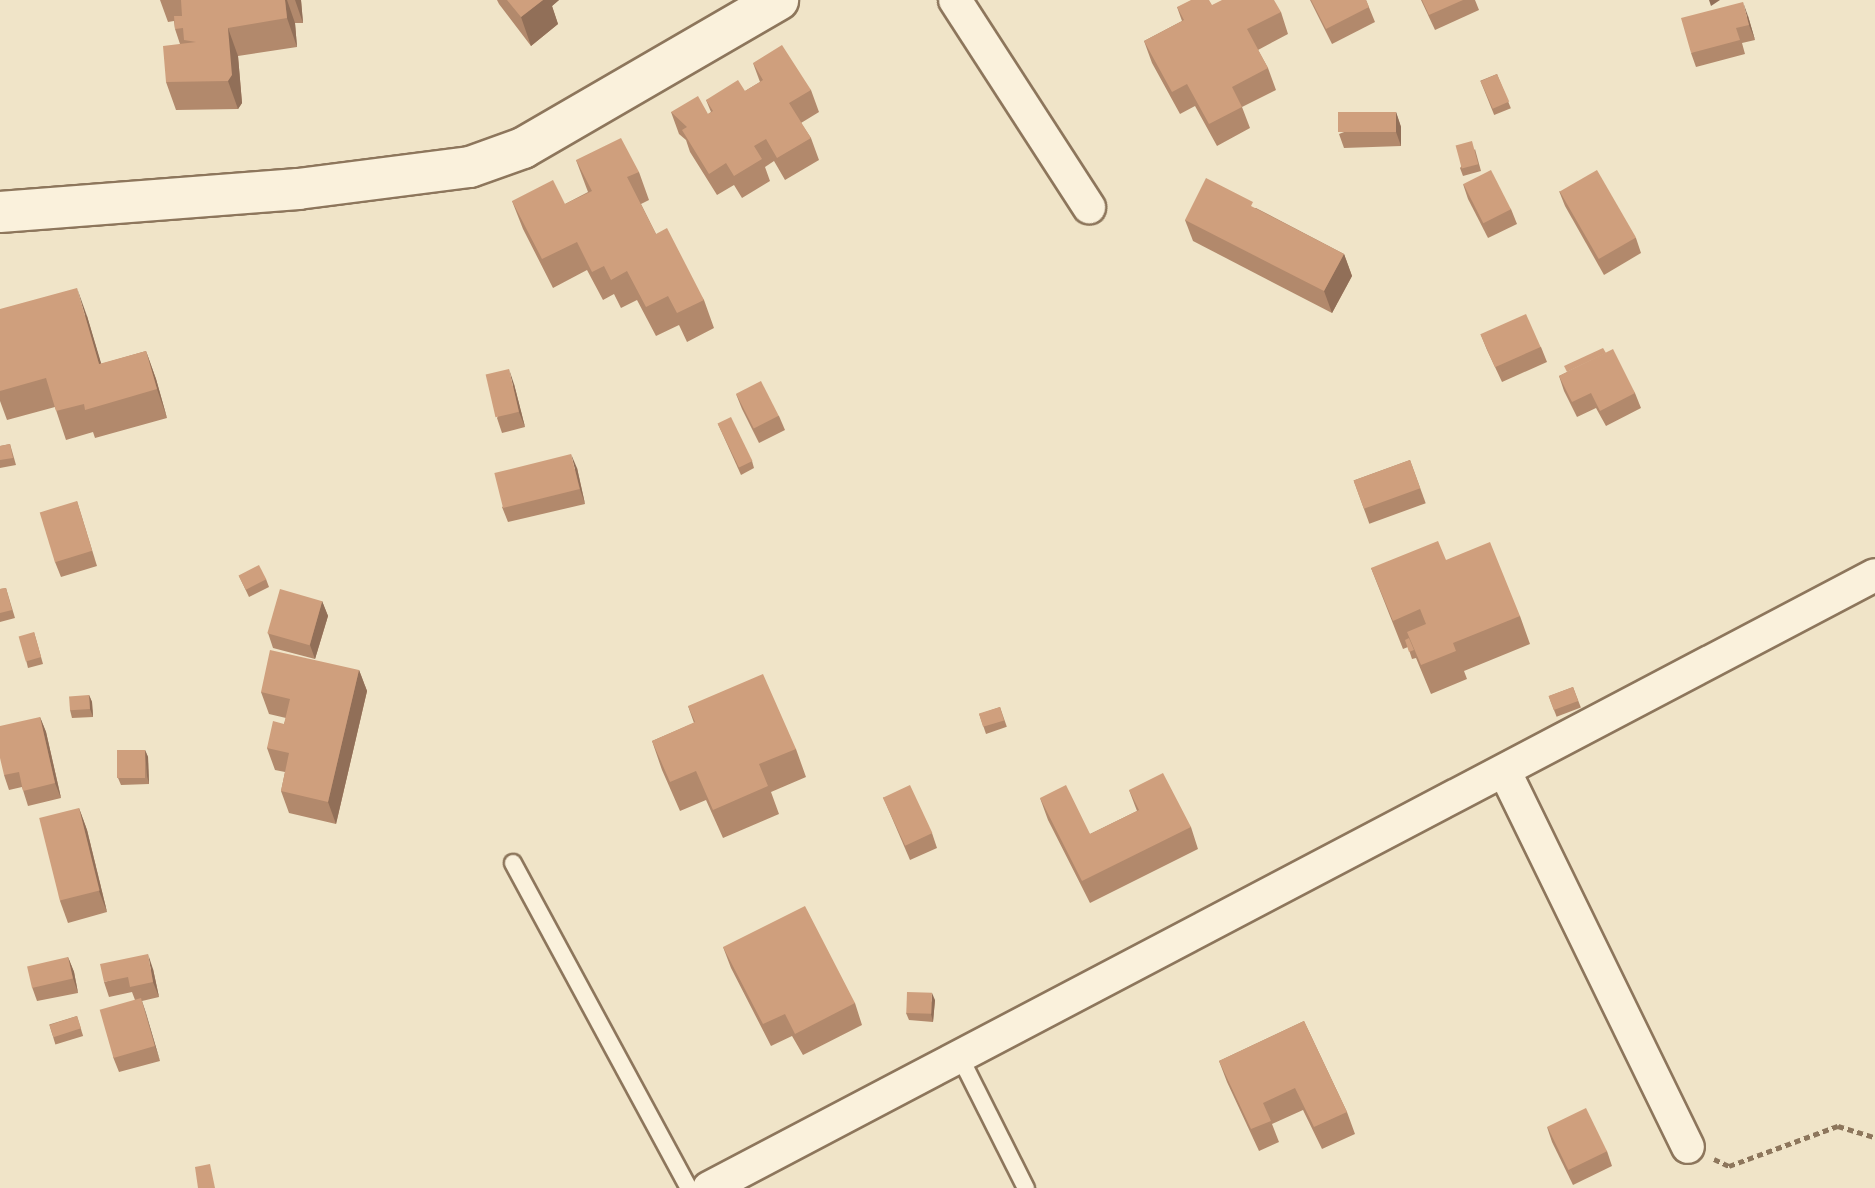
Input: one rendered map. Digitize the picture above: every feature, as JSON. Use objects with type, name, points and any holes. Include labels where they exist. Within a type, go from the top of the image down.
[{"type":"street","points":[[0,212],[298,189],[484,163],[523,148],[778,0]]},
{"type":"street","points":[[955,0],[1089,207]]},
{"type":"street","points":[[709,1188],[1875,575]]},
{"type":"street","points":[[1505,772],[1688,1147]]},
{"type":"lane","points":[[513,863],[689,1188]]},
{"type":"lane","points":[[959,1055],[1026,1188]]},
{"type":"path","points":[[1688,1147],[1729,1166],[1838,1126],[1875,1137]]},
{"type":"building","points":[[181,0],[285,0],[287,18],[228,28],[232,75],[228,81],[166,82],[163,46],[196,42],[184,40],[183,28],[175,29],[174,16],[182,16]]},
{"type":"building","points":[[507,0],[543,0],[521,17]]},
{"type":"building","points":[[1191,0],[1209,0],[1212,5],[1222,0],[1274,0],[1281,12],[1247,29],[1268,68],[1232,87],[1242,107],[1209,124],[1187,84],[1172,92],[1144,41],[1184,20],[1177,7]]},
{"type":"building","points":[[1311,0],[1366,0],[1369,7],[1326,29]]},
{"type":"building","points":[[1422,0],[1463,0],[1429,15]]},
{"type":"building","points":[[1743,2],[1749,25],[1736,28],[1740,40],[1691,53],[1681,18]]},
{"type":"building","points":[[782,45],[811,90],[789,103],[811,138],[777,158],[766,139],[754,146],[762,159],[734,176],[726,163],[709,174],[682,130],[687,127],[671,112],[698,96],[708,114],[713,111],[706,100],[738,80],[745,91],[763,80],[753,63]]},
{"type":"building","points":[[1497,74],[1509,101],[1493,109],[1481,81]]},
{"type":"building","points":[[1338,112],[1396,112],[1396,132],[1338,132]]},
{"type":"building","points":[[621,138],[639,172],[627,177],[656,234],[667,228],[704,300],[677,313],[668,296],[646,307],[627,271],[611,280],[604,266],[592,272],[577,242],[542,259],[512,201],[553,180],[565,204],[592,191],[576,160]]},
{"type":"building","points":[[1472,141],[1478,164],[1462,169],[1456,145]]},
{"type":"building","points":[[1491,170],[1511,209],[1483,223],[1463,184]]},
{"type":"building","points":[[1597,170],[1636,238],[1599,259],[1560,192]]},
{"type":"building","points":[[1206,178],[1253,202],[1251,206],[1344,254],[1324,291],[1185,220]]},
{"type":"building","points":[[77,288],[99,364],[146,351],[157,389],[85,410],[84,404],[56,411],[46,378],[0,391],[0,309]]},
{"type":"building","points":[[1526,314],[1541,347],[1495,367],[1480,334]]},
{"type":"building","points":[[1603,348],[1606,353],[1567,372],[1564,366]]},
{"type":"building","points":[[1613,349],[1635,393],[1600,411],[1591,393],[1572,402],[1559,376]]},
{"type":"building","points":[[509,369],[519,412],[496,417],[486,374]]},
{"type":"building","points":[[761,381],[779,416],[754,428],[736,394]]},
{"type":"building","points":[[731,417],[752,461],[739,468],[718,424]]},
{"type":"building","points":[[10,444],[13,458],[0,460],[0,446]]},
{"type":"building","points":[[571,454],[580,489],[503,508],[494,473]]},
{"type":"building","points":[[1410,460],[1420,488],[1364,509],[1354,481]]},
{"type":"building","points":[[77,501],[92,551],[55,562],[40,512]]},
{"type":"building","points":[[1438,541],[1446,560],[1490,542],[1520,616],[1453,643],[1456,651],[1421,665],[1407,632],[1426,624],[1420,609],[1393,621],[1371,568]]},
{"type":"building","points":[[259,565],[266,579],[246,590],[239,575]]},
{"type":"building","points":[[6,588],[12,610],[0,613],[0,589]]},
{"type":"building","points":[[280,589],[322,601],[310,645],[267,633]]},
{"type":"building","points":[[34,632],[41,657],[26,661],[19,636]]},
{"type":"building","points":[[1409,638],[1414,650],[1409,652],[1405,640]]},
{"type":"building","points":[[270,650],[359,670],[328,802],[281,791],[289,753],[267,748],[273,721],[284,724],[290,699],[261,692]]},
{"type":"building","points":[[763,674],[796,749],[759,764],[768,786],[713,810],[696,771],[670,782],[652,741],[695,722],[688,706]]},
{"type":"building","points":[[1573,687],[1578,701],[1554,710],[1549,696]]},
{"type":"building","points":[[89,695],[90,709],[70,710],[69,696]]},
{"type":"building","points":[[1000,707],[1004,720],[983,727],[979,713]]},
{"type":"building","points":[[40,717],[55,783],[23,791],[19,772],[4,775],[0,758],[0,726]]},
{"type":"building","points":[[117,750],[145,750],[145,778],[117,778]]},
{"type":"building","points":[[1163,773],[1191,827],[1082,881],[1040,798],[1066,785],[1090,834],[1139,810],[1129,790]]},
{"type":"building","points":[[910,785],[932,833],[905,846],[883,798]]},
{"type":"building","points":[[79,808],[100,890],[60,900],[39,818]]},
{"type":"building","points":[[805,906],[855,1003],[795,1034],[785,1014],[763,1024],[723,947]]},
{"type":"building","points":[[148,954],[153,982],[130,987],[128,977],[104,982],[100,964]]},
{"type":"building","points":[[68,957],[73,978],[32,988],[27,966]]},
{"type":"building","points":[[907,992],[932,993],[931,1014],[906,1013]]},
{"type":"building","points":[[141,998],[155,1046],[113,1058],[100,1010]]},
{"type":"building","points":[[77,1016],[81,1028],[53,1037],[49,1025]]},
{"type":"building","points":[[1304,1021],[1347,1112],[1314,1127],[1295,1088],[1263,1103],[1271,1121],[1251,1129],[1219,1061]]},
{"type":"building","points":[[1586,1108],[1607,1151],[1568,1170],[1547,1127]]},
{"type":"building","points":[[210,1164],[215,1188],[198,1188],[195,1167]]}]
